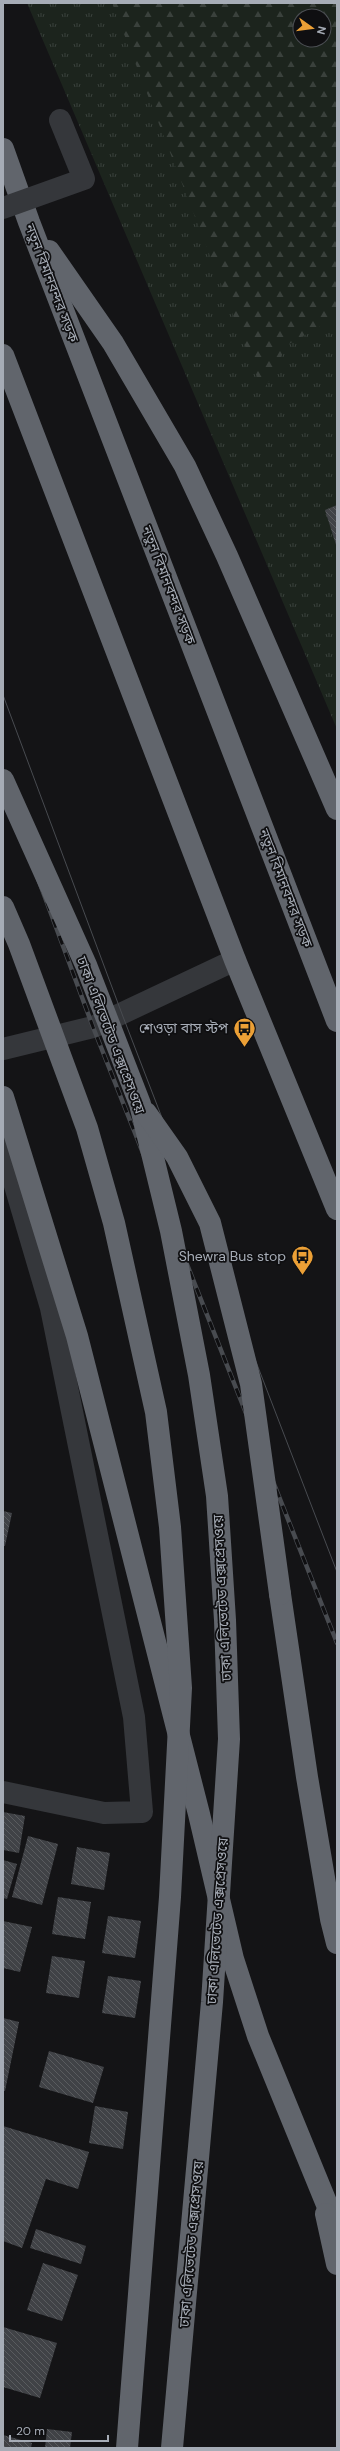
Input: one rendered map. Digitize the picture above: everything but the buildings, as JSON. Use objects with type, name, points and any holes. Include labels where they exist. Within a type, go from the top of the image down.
[{"type":"highway","name":"নতুন বিমানবন্দর সড়ক","points":[[3,149],[29,222],[337,1021]]},
{"type":"highway","points":[[29,222],[113,343],[185,466],[227,556],[337,809]]},
{"type":"highway","points":[[3,355],[235,960],[337,1209]]},
{"type":"highway","name":"ঢাকা এলিভেটেড এক্সপ্রেসওয়ে","points":[[3,780],[86,965],[140,1104],[170,1231],[199,1375],[217,1496],[225,1620],[229,1739],[212,2002],[172,2448]]},
{"type":"highway","points":[[3,907],[19,944],[87,1128],[114,1223],[156,1412],[170,1527],[181,1688],[170,1897],[128,2448]]},
{"type":"highway","points":[[3,1098],[77,1336],[233,1959],[258,2036],[337,2229]]},
{"type":"highway","points":[[140,1104],[177,1157],[210,1223],[251,1384],[307,1777],[331,1919],[337,1943]]},
{"type":"highway","points":[[322,2195],[337,2264]]},
{"type":"street","points":[[3,208],[84,179],[60,120]]},
{"type":"street","points":[[3,1049],[93,1027],[235,960]]},
{"type":"street","points":[[3,1145],[51,1308],[134,1717],[142,1812],[104,1813],[3,1792]]},
{"type":"green space","points":[[27,3],[337,3],[337,729]]},
{"type":"green space","points":[[112,3],[337,3],[337,317],[287,345],[263,392]]},
{"type":"tram line","points":[[3,695],[122,1014],[337,1572]]},
{"type":"railway","points":[[3,784],[93,1027],[337,1643]]},
{"type":"place","name":"শেওড়া বাস স্টপ","points":[[244,1048]]},
{"type":"place","name":"Shewra Bus stop","points":[[302,1276]]}]
